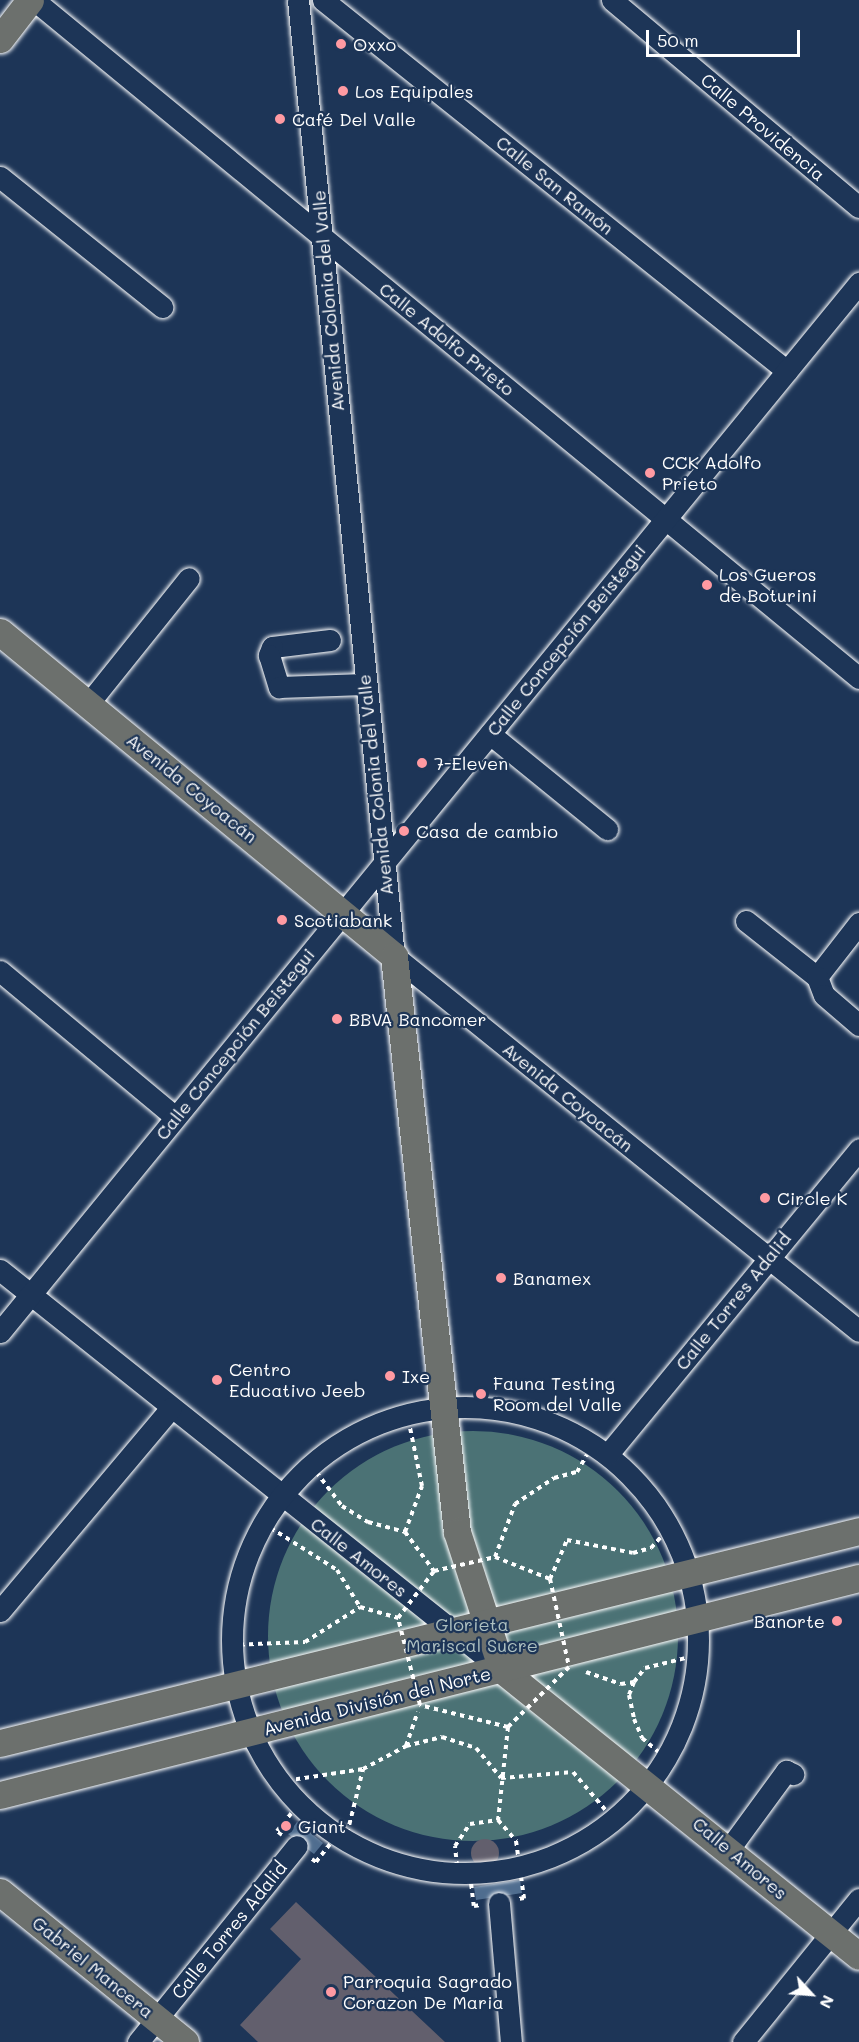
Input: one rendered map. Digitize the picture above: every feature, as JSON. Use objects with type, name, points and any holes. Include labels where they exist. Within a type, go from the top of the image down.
[{"type":"main road","points":[[0,39],[32,0]]},
{"type":"main road","name":"Avenida Coyoacán","points":[[0,632],[344,912],[394,956]]},
{"type":"main road","name":"Avenida Colonia del Valle","points":[[394,956],[457,1532],[485,1624],[502,1670]]},
{"type":"main road","points":[[0,1743],[235,1683],[456,1633],[859,1531]]},
{"type":"main road","name":"Avenida División del Norte","points":[[0,1795],[859,1578]]},
{"type":"main road","name":"Calle Amores","points":[[502,1670],[649,1783],[859,1956]]},
{"type":"main road","name":"Gabriel Mancera","points":[[3,1900],[185,2042]]},
{"type":"street","name":"Calle Adolfo Prieto","points":[[32,0],[859,678]]},
{"type":"street","name":"Avenida Colonia del Valle","points":[[298,0],[364,684],[394,956]]},
{"type":"street","name":"Calle San Ramón","points":[[323,0],[787,371]]},
{"type":"street","name":"Calle Providencia","points":[[612,0],[859,207]]},
{"type":"street","points":[[0,177],[162,307]]},
{"type":"street","name":"Calle Concepción Beistegui","points":[[0,1332],[859,283]]},
{"type":"street","points":[[88,704],[189,578]]},
{"type":"street","points":[[330,640],[268,651],[279,687],[364,684]]},
{"type":"street","points":[[490,734],[607,829]]},
{"type":"street","points":[[746,921],[818,977],[824,995],[859,1026]]},
{"type":"street","points":[[818,977],[859,923]]},
{"type":"street","name":"Avenida Coyoacán","points":[[394,956],[859,1332]]},
{"type":"street","points":[[0,971],[175,1117]]},
{"type":"street","name":"Calle Torres Adalid","points":[[601,1449],[768,1258],[859,1149]]},
{"type":"street","name":"Calle Amores","points":[[0,1270],[502,1670]]},
{"type":"street","points":[[443,1407],[496,1408],[547,1421],[601,1449],[642,1488],[670,1527],[689,1574],[697,1620],[698,1655],[688,1708],[666,1758],[649,1783],[614,1820],[570,1849],[520,1868],[458,1875],[399,1865],[345,1842],[278,1782],[250,1733],[235,1683],[231,1645],[239,1582],[263,1523],[281,1496],[311,1465],[356,1433],[407,1413],[443,1407]]},
{"type":"street","points":[[0,1611],[171,1408]]},
{"type":"street","points":[[729,1849],[786,1771],[793,1774]]},
{"type":"street","name":"Calle Torres Adalid","points":[[138,2042],[297,1846]]},
{"type":"street","points":[[743,2042],[859,1899]]},
{"type":"street","points":[[499,1903],[511,2042]]},
{"type":"path","points":[[405,1532],[422,1486],[407,1413]]},
{"type":"path","points":[[495,1557],[515,1504],[554,1478],[576,1472],[601,1449]]},
{"type":"path","points":[[311,1465],[342,1506],[368,1522],[405,1532],[434,1571]]},
{"type":"path","points":[[263,1523],[337,1570],[360,1607],[398,1618]]},
{"type":"path","points":[[569,1667],[550,1579],[567,1540],[633,1553],[651,1548],[670,1527]]},
{"type":"path","points":[[398,1618],[434,1571],[495,1557],[550,1579]]},
{"type":"path","points":[[231,1645],[305,1642],[360,1607]]},
{"type":"path","points":[[398,1618],[420,1706],[406,1746]]},
{"type":"path","points":[[666,1758],[642,1738],[634,1719],[629,1695],[634,1682],[645,1668],[698,1655]]},
{"type":"path","points":[[569,1667],[621,1684],[634,1682]]},
{"type":"path","points":[[520,1868],[516,1841],[498,1821],[508,1727],[569,1667]]},
{"type":"path","points":[[420,1706],[508,1727]]},
{"type":"path","points":[[278,1782],[363,1769],[406,1746],[442,1737],[476,1748],[501,1778]]},
{"type":"path","points":[[345,1842],[363,1769]]},
{"type":"path","points":[[501,1778],[573,1772],[614,1820]]},
{"type":"path","points":[[458,1875],[455,1846],[470,1824],[498,1821]]},
{"type":"green space","name":"Glorieta Mariscal Sucre","points":[[473,1431],[513,1435],[551,1447],[587,1466],[618,1491],[643,1522],[662,1558],[674,1596],[678,1636],[674,1676],[662,1714],[643,1750],[618,1781],[587,1806],[551,1825],[513,1837],[473,1841],[433,1837],[395,1825],[359,1806],[328,1781],[303,1750],[284,1714],[272,1676],[268,1636],[272,1596],[284,1558],[303,1522],[328,1491],[359,1466],[395,1447],[433,1435]]},
{"type":"water","points":[[297,1822],[323,1843],[314,1854],[288,1834]]},
{"type":"water","points":[[520,1880],[522,1893],[476,1900],[474,1887]]},
{"type":"building","points":[[485,1839],[495,1843],[499,1853],[495,1863],[485,1867],[475,1863],[471,1853],[475,1843]]},
{"type":"building","name":"Parroquia Sagrado Corazon De Maria","points":[[296,1902],[445,2042],[258,2042],[240,2025],[301,1959],[270,1929]]},
{"type":"place","name":"Oxxo","points":[[341,44]]},
{"type":"place","name":"Los Equipales","points":[[343,91]]},
{"type":"place","name":"Café Del Valle","points":[[280,119]]},
{"type":"place","name":"CCK Adolfo Prieto","points":[[650,473]]},
{"type":"place","name":"Los Gueros de Boturini","points":[[707,585]]},
{"type":"place","name":"7-Eleven","points":[[422,763]]},
{"type":"place","name":"Casa de cambio","points":[[404,831]]},
{"type":"place","name":"Scotiabank","points":[[282,920]]},
{"type":"place","name":"BBVA Bancomer","points":[[337,1019]]},
{"type":"place","name":"Circle K","points":[[765,1198]]},
{"type":"place","name":"Banamex","points":[[501,1278]]},
{"type":"place","name":"Ixe","points":[[390,1376]]},
{"type":"place","name":"Centro Educativo Jeeb","points":[[217,1380]]},
{"type":"place","name":"Fauna Testing Room del Valle","points":[[481,1394]]},
{"type":"place","name":"Banorte","points":[[837,1621]]},
{"type":"place","name":"Giant","points":[[286,1826]]},
{"type":"place","name":"Parroquia Sagrado Corazon De Maria","points":[[331,1992]]}]
